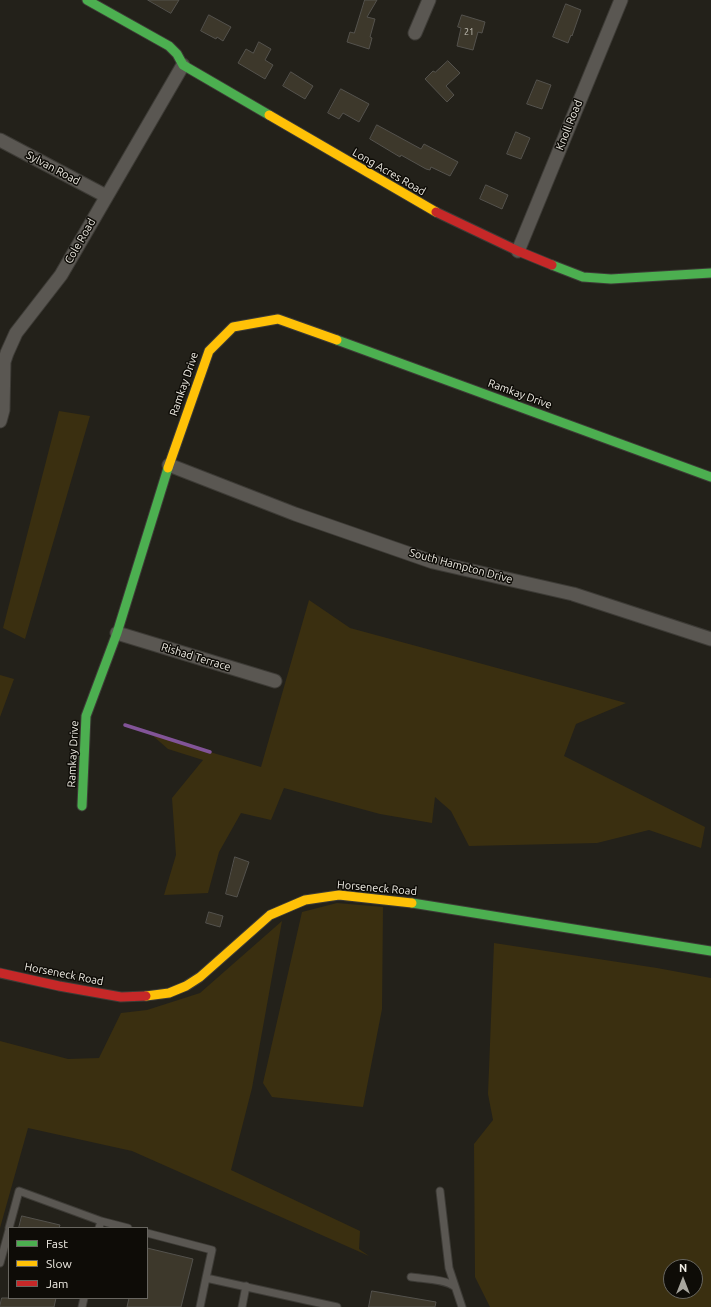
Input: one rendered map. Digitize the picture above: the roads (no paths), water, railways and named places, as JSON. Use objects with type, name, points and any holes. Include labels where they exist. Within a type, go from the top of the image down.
[{"type":"street","name":"Long Acres Road","points":[[87,0],[169,46],[177,54],[183,65],[428,208],[518,251],[583,277],[611,278],[711,272]]},
{"type":"street","points":[[415,33],[428,0]]},
{"type":"street","name":"Knoll Road","points":[[518,251],[621,0]]},
{"type":"street","name":"Cole Road","points":[[0,421],[3,405],[4,362],[10,344],[16,333],[61,275],[183,65]]},
{"type":"street","name":"Sylvan Road","points":[[0,140],[106,196]]},
{"type":"street","name":"Ramkay Drive","points":[[82,806],[86,716],[117,633],[169,465],[209,351],[233,327],[278,319],[711,477]]},
{"type":"street","name":"South Hampton Drive","points":[[169,465],[296,514],[433,562],[573,594],[711,639]]},
{"type":"street","name":"Rishad Terrace","points":[[117,633],[275,681]]},
{"type":"street","name":"Horseneck Road","points":[[0,973],[66,987],[120,996],[139,997],[169,993],[186,986],[200,977],[270,915],[305,900],[339,895],[422,904],[711,950]]},
{"type":"lane","points":[[10,1227],[20,1191],[100,1224],[121,1227]]},
{"type":"lane","points":[[440,1191],[450,1268],[462,1307]]},
{"type":"lane","points":[[0,1263],[8,1233]]},
{"type":"lane","points":[[148,1233],[212,1250],[200,1307]]},
{"type":"lane","points":[[411,1277],[445,1282],[452,1284],[455,1287]]},
{"type":"lane","points":[[206,1278],[337,1307]]},
{"type":"lane","points":[[242,1307],[246,1286]]},
{"type":"waterway","points":[[125,725],[210,752]]}]
